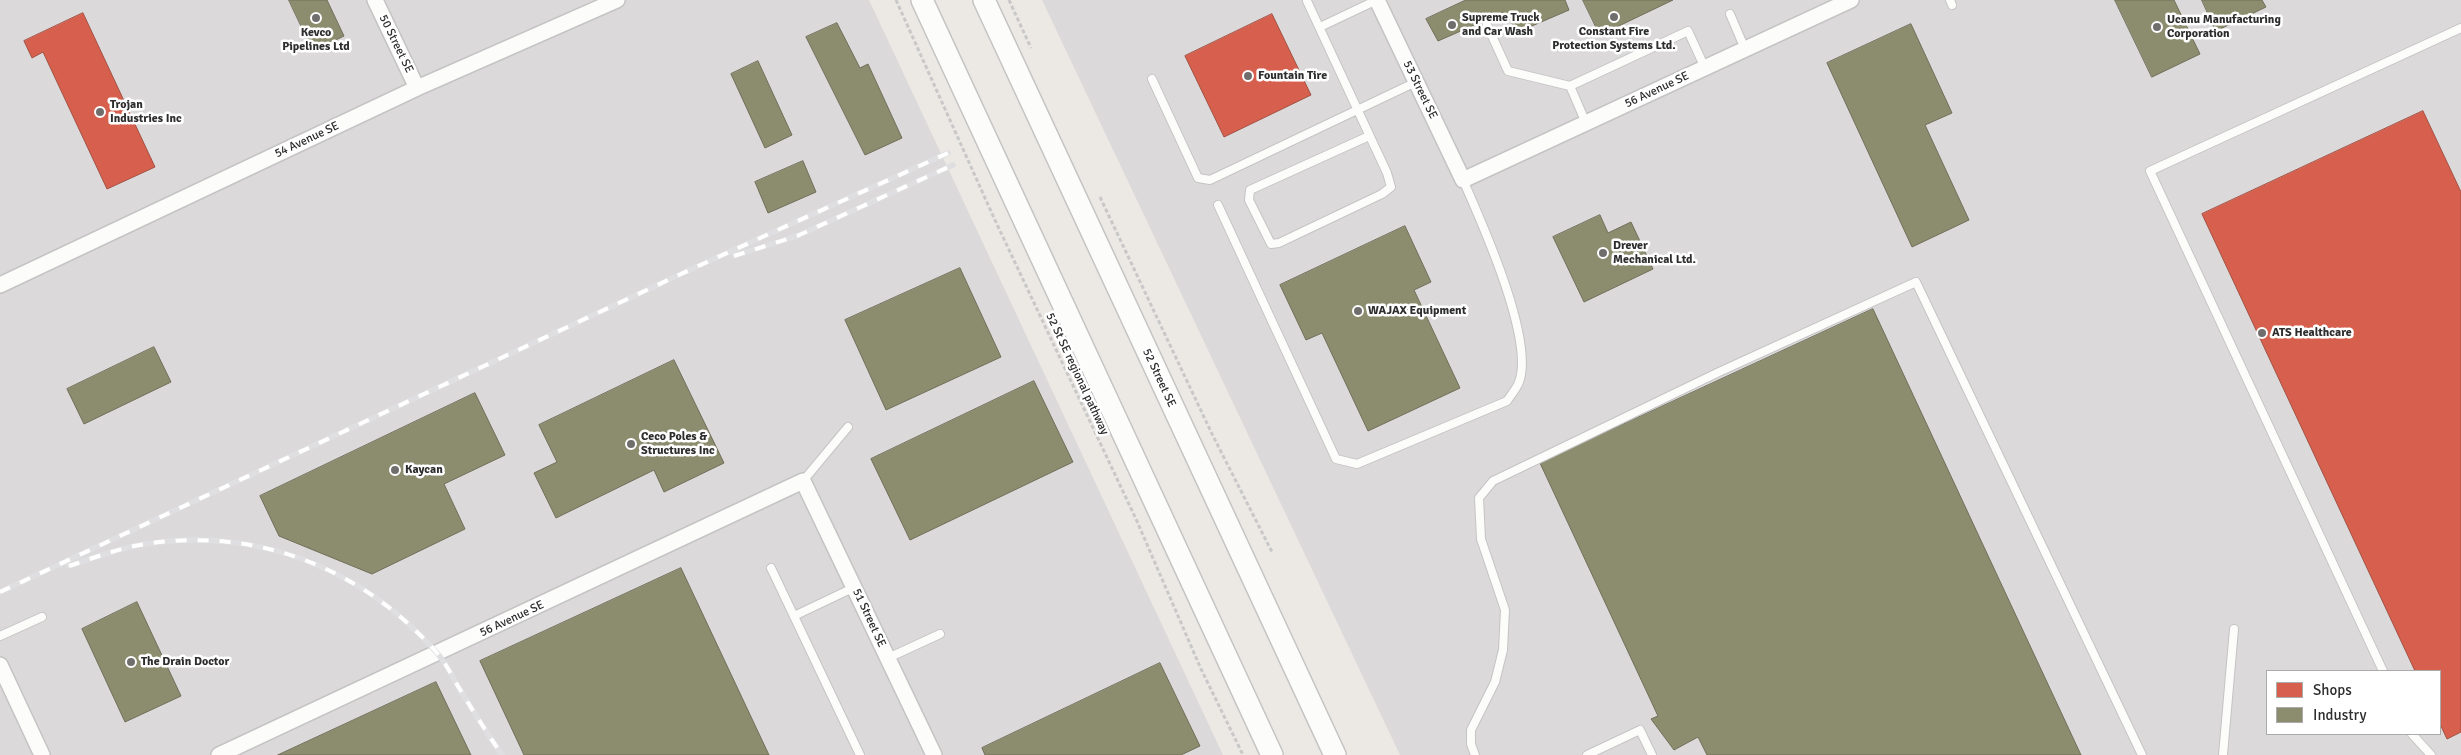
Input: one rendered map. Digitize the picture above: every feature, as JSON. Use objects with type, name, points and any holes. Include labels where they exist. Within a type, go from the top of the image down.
[{"type":"main road","points":[[922,0],[1272,755]]},
{"type":"main road","name":"52 Street SE","points":[[984,0],[1335,755]]},
{"type":"street","name":"50 Street SE","points":[[375,0],[417,88]]},
{"type":"street","name":"54 Avenue SE","points":[[0,285],[417,88],[617,0]]},
{"type":"street","name":"53 Street SE","points":[[1377,0],[1463,180]]},
{"type":"street","name":"56 Avenue SE","points":[[1463,180],[1851,0]]},
{"type":"street","name":"56 Avenue SE","points":[[219,755],[804,481]]},
{"type":"street","name":"51 Street SE","points":[[804,481],[934,755]]},
{"type":"street","points":[[0,665],[42,755]]},
{"type":"lane","points":[[1320,27],[1377,0]]},
{"type":"lane","points":[[1307,1],[1320,27],[1357,109],[1369,136],[1391,186],[1382,194],[1279,243],[1271,244],[1249,200],[1250,190],[1369,136]]},
{"type":"lane","points":[[1730,14],[1745,49]]},
{"type":"lane","points":[[1487,25],[1508,71],[1570,86],[1688,31],[1705,68]]},
{"type":"lane","points":[[2383,670],[2150,172],[2461,28]]},
{"type":"lane","points":[[1152,79],[1198,178],[1210,180],[1416,82]]},
{"type":"lane","points":[[1570,86],[1586,123]]},
{"type":"lane","points":[[1218,205],[1336,459],[1357,464],[1507,401],[1520,381],[1522,344],[1494,249],[1463,180]]},
{"type":"lane","points":[[1475,755],[1471,744],[1471,730],[1494,682],[1504,650],[1504,610],[1481,539],[1479,498],[1493,481],[1718,372],[1916,282],[2142,755]]},
{"type":"lane","points":[[804,481],[848,427]]},
{"type":"lane","points":[[771,568],[860,755]]},
{"type":"lane","points":[[794,616],[855,587]]},
{"type":"lane","points":[[0,636],[42,617]]},
{"type":"lane","points":[[2223,755],[2234,629]]},
{"type":"lane","points":[[888,658],[940,634]]},
{"type":"lane","points":[[1587,755],[1640,730],[1652,755]]},
{"type":"lane","points":[[2413,735],[2431,755]]},
{"type":"path","name":"52 St SE regional pathway","points":[[896,0],[994,218],[1136,519],[1201,669],[1243,755]]},
{"type":"path","points":[[1009,0],[1031,50]]},
{"type":"path","points":[[1098,193],[1213,436],[1272,552]]},
{"type":"shaded area","points":[[0,0],[869,0],[1223,755],[0,755]]},
{"type":"shaded area","points":[[1042,0],[2461,0],[2461,755],[1400,755]]},
{"type":"building: Shops","name":"Trojan Industries Inc","points":[[83,13],[155,167],[107,189],[43,52],[32,58],[24,41]]},
{"type":"building: Shops","name":"Fountain Tire","points":[[1272,14],[1311,95],[1224,137],[1185,56]]},
{"type":"building: Shops","points":[[2423,111],[2461,192],[2461,732],[2447,739],[2441,726],[2441,670],[2415,670],[2202,214]]},
{"type":"building: Industry","name":"Kevco Pipelines Ltd","points":[[289,0],[327,0],[344,36],[313,51]]},
{"type":"building: Industry","name":"Supreme Truck and Car Wash","points":[[1466,0],[1565,0],[1569,10],[1518,32],[1504,12],[1438,41],[1426,19]]},
{"type":"building: Industry","name":"Constant Fire Protection Systems Ltd.","points":[[1583,0],[1673,0],[1600,35]]},
{"type":"building: Industry","name":"Ucanu Manufacturing Corporation","points":[[2115,0],[2174,0],[2200,54],[2152,77]]},
{"type":"building: Industry","points":[[2202,0],[2262,0],[2266,7],[2216,31]]},
{"type":"building: Industry","points":[[837,23],[860,68],[868,64],[902,138],[865,155],[806,37]]},
{"type":"building: Industry","points":[[1911,24],[1952,113],[1925,125],[1969,220],[1912,247],[1827,63]]},
{"type":"building: Industry","points":[[758,61],[792,135],[765,148],[731,74]]},
{"type":"building: Industry","points":[[803,161],[816,192],[768,213],[755,182]]},
{"type":"building: Industry","name":"Drever Mechanical Ltd.","points":[[1600,215],[1608,233],[1631,222],[1653,269],[1584,302],[1553,237]]},
{"type":"building: Industry","name":"WAJAX Equipment","points":[[1405,226],[1431,282],[1414,290],[1460,388],[1368,431],[1322,333],[1306,340],[1280,285]]},
{"type":"building: Industry","points":[[960,268],[1001,357],[886,410],[845,320]]},
{"type":"building: Industry","points":[[1873,309],[2081,755],[1707,755],[1698,737],[1674,750],[1651,719],[1658,716],[1540,463]]},
{"type":"building: Industry","points":[[154,347],[171,382],[84,424],[67,389]]},
{"type":"building: Industry","name":"Ceco Poles & Structures Inc","points":[[674,360],[724,463],[664,492],[654,470],[556,518],[534,473],[557,462],[539,425]]},
{"type":"building: Industry","points":[[1034,381],[1073,462],[910,540],[871,459]]},
{"type":"building: Industry","name":"Kaycan","points":[[475,393],[505,455],[444,484],[465,529],[372,574],[279,536],[260,496]]},
{"type":"building: Industry","points":[[681,568],[769,755],[524,755],[480,661]]},
{"type":"building: Industry","name":"The Drain Doctor","points":[[137,602],[181,696],[125,722],[82,629]]},
{"type":"building: Industry","points":[[1160,663],[1200,746],[1181,755],[985,755],[982,748]]},
{"type":"building: Industry","points":[[436,682],[471,755],[278,755]]},
{"type":"railway","points":[[0,592],[696,267],[948,153]]},
{"type":"railway","points":[[734,256],[797,236],[953,165]]},
{"type":"railway","points":[[69,566],[134,546],[177,541],[219,541],[260,547],[300,558],[338,575],[373,596],[407,622],[444,662],[502,755]]},
{"type":"place","name":"Constant Fire Protection Systems Ltd.","points":[[1614,17]]},
{"type":"place","name":"Kevco Pipelines Ltd","points":[[316,18]]},
{"type":"place","name":"Supreme Truck and Car Wash","points":[[1452,25]]},
{"type":"place","name":"Ucanu Manufacturing Corporation","points":[[2157,27]]},
{"type":"place","name":"Fountain Tire","points":[[1248,76]]},
{"type":"place","name":"Trojan Industries Inc","points":[[100,112]]},
{"type":"place","name":"Drever Mechanical Ltd.","points":[[1603,253]]},
{"type":"place","name":"WAJAX Equipment","points":[[1358,311]]},
{"type":"place","name":"ATS Healthcare","points":[[2262,333]]},
{"type":"place","name":"Ceco Poles & Structures Inc","points":[[631,444]]},
{"type":"place","name":"Kaycan","points":[[395,470]]},
{"type":"place","name":"The Drain Doctor","points":[[131,662]]}]
